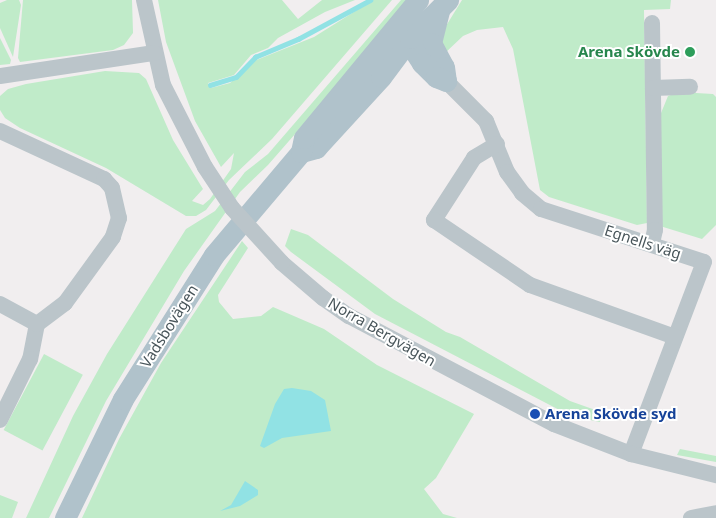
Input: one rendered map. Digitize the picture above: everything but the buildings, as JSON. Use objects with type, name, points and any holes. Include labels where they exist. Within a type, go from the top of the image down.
[{"type":"main road","name":"Vadsbovägen","points":[[65,518],[123,399],[214,255],[301,152],[304,138],[418,0]]},
{"type":"main road","name":"Vadsbovägen","points":[[301,152],[316,148],[381,77],[437,4]]},
{"type":"main road","name":"Vadsbovägen","points":[[437,4],[431,43],[444,67],[446,81]]},
{"type":"main road","points":[[410,38],[426,68],[446,81]]},
{"type":"main road","name":"Vadsbovägen","points":[[381,77],[400,68],[426,68]]},
{"type":"street","name":"Norra Bergvägen","points":[[144,0],[154,53],[163,85],[205,167],[232,208],[282,263],[323,298],[382,335],[554,424],[631,454],[716,475]]},
{"type":"street","points":[[652,22],[655,230],[652,244]]},
{"type":"street","points":[[0,76],[154,53]]},
{"type":"street","name":"Egnells väg","points":[[446,81],[486,121],[507,172],[522,193],[541,209],[652,244],[710,259],[675,337],[631,454]]},
{"type":"street","points":[[653,88],[690,87]]},
{"type":"street","points":[[0,131],[104,179],[112,188],[117,202],[119,218],[113,237],[65,304],[37,324],[30,359],[0,420]]},
{"type":"street","points":[[497,144],[474,158],[434,220],[530,285],[675,337]]},
{"type":"street","points":[[0,304],[37,324]]},
{"type":"street","points":[[691,518],[716,513]]},
{"type":"green space","points":[[7,0],[19,0],[21,5],[13,57],[0,28],[0,3]]},
{"type":"green space","points":[[23,0],[132,0],[133,33],[124,45],[113,50],[20,62],[18,58]]},
{"type":"green space","points":[[158,0],[282,0],[298,19],[322,0],[355,0],[325,12],[278,38],[268,48],[251,55],[234,75],[208,83],[211,88],[230,83],[254,61],[314,37],[373,0],[392,0],[272,139],[229,180],[206,210],[196,216],[186,216],[106,168],[20,128],[5,118],[0,110],[0,96],[8,89],[26,84],[105,71],[139,73],[146,79],[173,140],[203,189],[192,201],[203,205],[210,199],[231,169],[234,153],[221,167],[195,121],[166,42]]},
{"type":"green space","points":[[401,0],[412,0],[268,165],[240,192],[184,271],[106,401],[49,518],[26,518],[73,416],[107,354],[186,229],[215,211],[245,172],[268,154]]},
{"type":"green space","points":[[462,0],[671,0],[670,9],[644,10],[647,223],[637,225],[549,197],[540,190],[513,49],[503,27],[477,30],[463,36],[444,54],[441,34]]},
{"type":"green space","points":[[0,38],[11,60],[10,64],[0,65]]},
{"type":"green space","points":[[679,92],[713,94],[716,97],[716,225],[702,239],[660,226],[659,118],[668,96]]},
{"type":"green space","points":[[291,229],[308,235],[393,299],[446,332],[460,337],[570,401],[601,412],[600,422],[571,416],[375,314],[285,246]]},
{"type":"green space","points":[[242,241],[248,248],[218,295],[219,302],[233,319],[261,316],[273,307],[324,329],[377,365],[474,414],[436,478],[424,489],[443,514],[457,518],[82,518],[119,439],[161,363]]},
{"type":"green space","points":[[44,354],[83,375],[42,451],[4,430]]},
{"type":"green space","points":[[680,449],[716,456],[716,462],[677,455]]},
{"type":"green space","points":[[0,495],[18,502],[12,518],[0,518]]},
{"type":"water","points":[[292,388],[311,391],[325,400],[331,431],[282,438],[264,448],[260,446],[275,404],[284,389]]},
{"type":"water","points":[[245,481],[258,490],[258,495],[240,506],[220,511],[231,505]]},
{"type":"waterway","points":[[210,85],[236,77],[255,57],[298,39],[370,0]]},
{"type":"place","name":"Arena Skövde","points":[[690,52]]},
{"type":"place","name":"Arena Skövde syd","points":[[535,414]]}]
